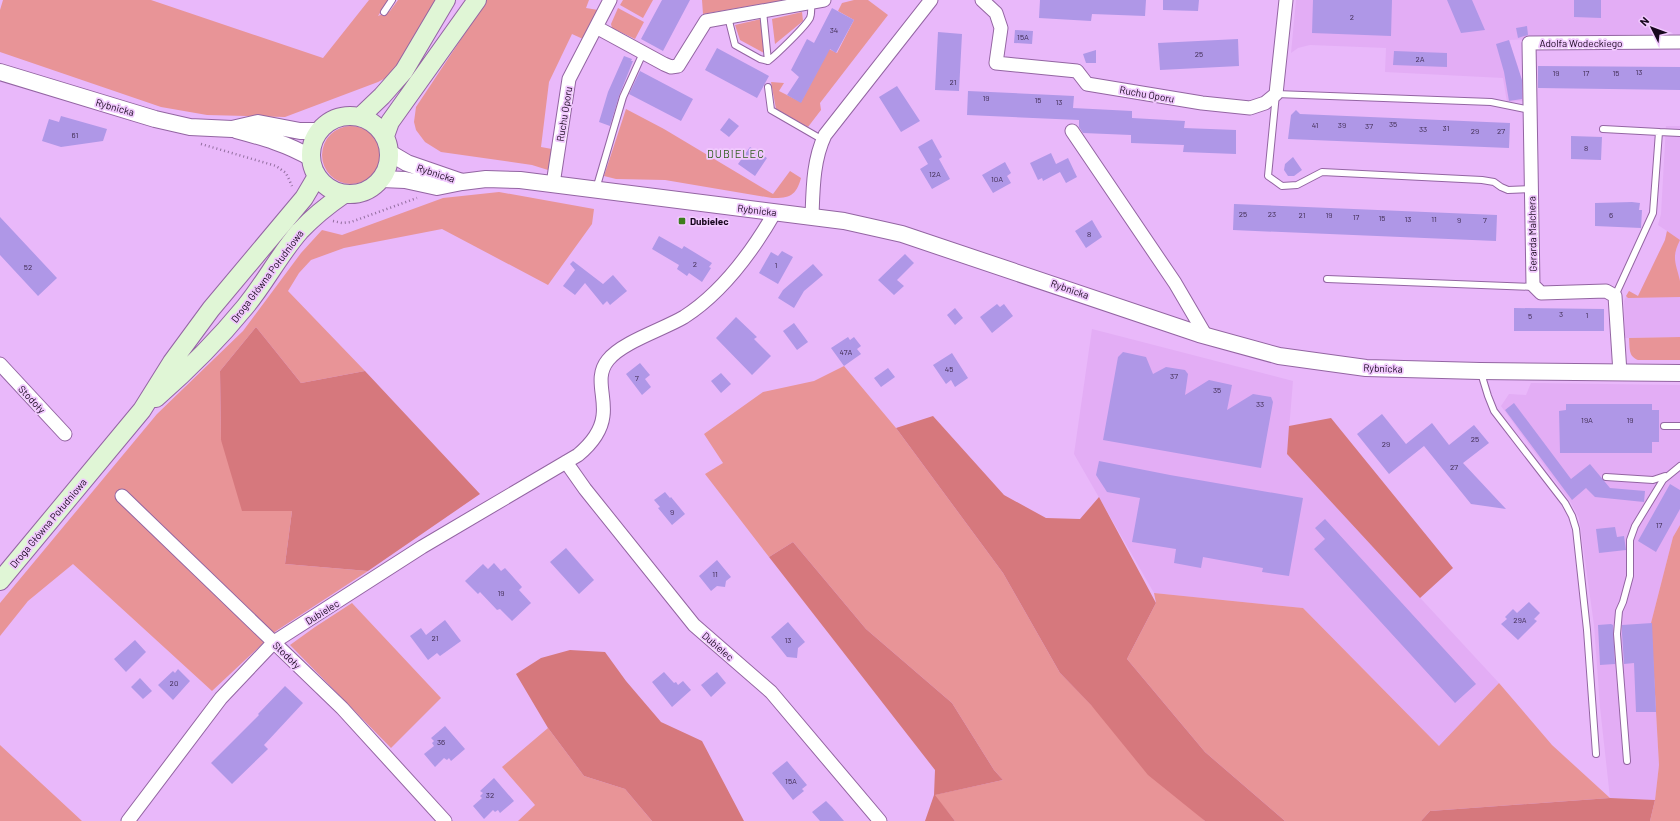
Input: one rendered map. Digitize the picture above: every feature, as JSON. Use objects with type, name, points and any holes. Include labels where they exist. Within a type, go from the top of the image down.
[{"type":"main road","points":[[360,117],[382,96],[404,71],[446,0]]},
{"type":"main road","points":[[385,136],[390,122],[477,0]]},
{"type":"main road","points":[[350,116],[360,117],[376,125],[385,136],[390,153],[387,169],[382,179],[365,192],[344,194],[328,188],[317,176],[313,168],[311,158],[312,146],[320,131],[335,119],[350,116]]},
{"type":"main road","name":"Droga Główna Południowa","points":[[0,581],[142,410],[172,362],[211,309],[304,198],[317,176]]},
{"type":"main road","name":"Droga Główna Południowa","points":[[142,410],[185,373],[228,327],[258,290],[283,253],[300,232],[320,212],[344,194]]},
{"type":"street","name":"Ruchu Oporu","points":[[553,184],[569,78],[610,0]]},
{"type":"street","points":[[596,27],[671,67],[678,66],[706,21],[824,0]]},
{"type":"street","points":[[812,216],[816,162],[823,140],[931,0]]},
{"type":"street","name":"Ruchu Oporu","points":[[982,0],[996,13],[1000,28],[996,63],[1077,71],[1087,84],[1202,103],[1250,108],[1265,103],[1276,94]]},
{"type":"street","points":[[1276,94],[1286,0]]},
{"type":"street","name":"Adolfa Wodeckiego","points":[[1529,43],[1680,42]]},
{"type":"street","name":"Gerarda Malchera","points":[[1529,43],[1533,285],[1535,287]]},
{"type":"street","name":"Rybnicka","points":[[0,72],[167,122],[197,128],[232,129],[258,124],[300,132],[320,131]]},
{"type":"street","name":"Rybnicka","points":[[232,129],[276,142],[295,149],[311,158]]},
{"type":"street","points":[[1072,131],[1175,283],[1206,336]]},
{"type":"street","name":"Rybnicka","points":[[390,153],[407,163],[462,182]]},
{"type":"street","name":"Rybnicka","points":[[382,179],[405,180],[437,187],[462,182],[509,179],[844,221],[902,234],[1206,336],[1279,356],[1366,368],[1680,373]]},
{"type":"street","name":"Dubielec","points":[[128,821],[221,698],[274,642],[422,547],[578,455],[592,443],[598,432],[603,416],[601,370],[608,359],[618,350],[684,317],[707,300],[731,275],[749,252],[775,212]]},
{"type":"street","points":[[1535,287],[1541,292],[1606,292],[1615,296],[1620,373]]},
{"type":"street","name":"Stodoły","points":[[0,364],[65,434]]},
{"type":"street","name":"Dubielec","points":[[566,462],[585,489],[694,625],[771,692],[880,821]]},
{"type":"street","name":"Stodoły","points":[[122,496],[342,708],[446,821]]},
{"type":"lane","points":[[384,12],[392,0]]},
{"type":"lane","points":[[728,17],[735,45],[760,59],[768,61],[775,56],[806,24],[810,16],[811,2]]},
{"type":"lane","points":[[763,11],[768,61]]},
{"type":"lane","points":[[596,189],[623,97],[643,53]]},
{"type":"lane","points":[[768,86],[771,110],[823,140]]},
{"type":"lane","points":[[1530,110],[1491,102],[1276,94],[1268,176],[1282,186],[1297,185],[1322,172],[1482,180],[1494,182],[1508,190],[1531,189]]},
{"type":"lane","points":[[1603,129],[1680,133]]},
{"type":"lane","points":[[1615,296],[1653,213],[1659,132]]},
{"type":"lane","points":[[1327,278],[1535,287]]},
{"type":"lane","points":[[1480,371],[1494,411],[1565,503],[1572,516],[1576,530],[1587,630],[1596,754]]},
{"type":"lane","points":[[1664,426],[1680,426]]},
{"type":"lane","points":[[1606,477],[1653,480],[1668,474],[1680,466]]},
{"type":"lane","points":[[1627,761],[1617,620],[1630,576],[1630,540],[1635,526],[1657,489],[1668,474]]},
{"type":"shaded area","points":[[3,0],[151,0],[323,58],[369,0],[388,0],[378,16],[390,11],[398,0],[436,0],[421,24],[397,72],[378,82],[285,117],[207,115],[161,107],[0,52],[0,10]]},
{"type":"shaded area","points":[[487,0],[589,0],[586,8],[598,10],[583,39],[572,34],[549,82],[541,147],[552,149],[548,170],[532,165],[441,152],[425,142],[416,130],[414,122],[416,107]]},
{"type":"shaded area","points":[[623,0],[653,0],[643,18],[620,5]]},
{"type":"shaded area","points":[[702,0],[785,0],[703,14]]},
{"type":"shaded area","points":[[854,0],[868,0],[888,15],[820,103],[821,110],[808,127],[776,109],[771,82],[784,83],[779,91],[801,102],[829,49],[837,53],[854,20],[838,11],[842,3]]},
{"type":"shaded area","points":[[1296,0],[1680,0],[1680,34],[1636,34],[1509,40],[1518,67],[1524,101],[1507,102],[1503,78],[1385,72],[1386,48],[1310,45],[1298,48],[1291,53]]},
{"type":"shaded area","points":[[618,8],[644,22],[635,39],[612,28],[611,24]]},
{"type":"shaded area","points":[[802,12],[803,21],[775,44],[772,19]]},
{"type":"shaded area","points":[[761,19],[764,53],[740,40],[735,25]]},
{"type":"shaded area","points":[[626,109],[664,129],[773,194],[790,171],[801,178],[797,189],[791,195],[772,198],[665,180],[616,179],[604,176]]},
{"type":"shaded area","points":[[345,126],[357,126],[372,134],[380,149],[380,161],[372,176],[357,184],[345,184],[330,176],[322,161],[322,149],[330,134]]},
{"type":"shaded area","points":[[1666,126],[1680,126],[1680,337],[1625,338],[1624,301],[1629,291],[1638,296],[1665,240],[1667,231],[1658,225],[1661,214]]},
{"type":"shaded area","points":[[499,192],[594,209],[592,224],[548,285],[442,229],[344,248],[311,260],[299,273],[288,291],[365,371],[301,383],[256,327],[220,371],[221,440],[292,511],[285,564],[368,571],[276,631],[212,691],[73,564],[28,601],[0,636],[0,603],[157,414],[243,331],[301,253],[322,230],[342,235],[443,198]]},
{"type":"shaded area","points":[[1667,231],[1680,240],[1677,246],[1675,260],[1680,281],[1680,297],[1628,298],[1626,296],[1629,291],[1638,296],[1665,240]]},
{"type":"shaded area","points":[[256,327],[301,383],[365,371],[480,494],[368,571],[285,564],[292,511],[242,511],[221,440],[220,371]]},
{"type":"shaded area","points":[[1092,329],[1293,381],[1287,454],[1499,683],[1440,747],[1303,608],[1154,593],[1074,454]]},
{"type":"shaded area","points":[[1680,337],[1680,360],[1638,360],[1631,354],[1630,351],[1629,338]]},
{"type":"shaded area","points":[[844,366],[896,428],[1003,573],[1060,673],[1205,821],[955,821],[934,795],[1003,780],[994,770],[952,703],[866,629],[793,542],[769,557],[705,474],[723,463],[704,434],[763,392],[814,381]]},
{"type":"shaded area","points":[[1531,383],[1680,385],[1680,525],[1673,537],[1651,623],[1659,765],[1655,800],[1610,798],[1600,707],[1594,625],[1579,518],[1570,501],[1501,406],[1509,394],[1526,395]]},
{"type":"shaded area","points":[[933,416],[1004,495],[1046,518],[1080,519],[1099,497],[1156,603],[1127,659],[1205,752],[1285,821],[1205,821],[1148,775],[1091,705],[1060,673],[1003,573],[896,428]]},
{"type":"shaded area","points":[[1331,418],[1453,568],[1420,598],[1287,454],[1289,426]]},
{"type":"shaded area","points":[[1680,525],[1680,821],[1650,821],[1655,800],[1659,765],[1651,623],[1673,537]]},
{"type":"shaded area","points":[[793,542],[866,629],[952,703],[994,770],[1003,780],[935,795],[955,821],[925,821],[934,795],[935,770],[769,557]]},
{"type":"shaded area","points":[[1154,593],[1303,608],[1439,746],[1499,683],[1552,745],[1610,798],[1430,811],[1421,821],[1285,821],[1205,752],[1127,659],[1156,603]]},
{"type":"shaded area","points":[[352,603],[441,698],[391,748],[290,645]]},
{"type":"shaded area","points":[[570,650],[605,652],[626,681],[661,722],[702,741],[744,821],[652,821],[625,789],[584,776],[548,728],[516,674],[541,658]]},
{"type":"shaded area","points":[[548,728],[584,776],[625,789],[652,821],[518,821],[535,805],[502,767]]},
{"type":"shaded area","points":[[0,745],[82,821],[0,821]]},
{"type":"shaded area","points":[[1610,798],[1655,800],[1650,821],[1421,821],[1430,811]]},
{"type":"building","points":[[662,0],[690,0],[663,51],[641,39]]},
{"type":"building","points":[[1040,0],[1146,0],[1145,16],[1092,14],[1091,21],[1039,18]]},
{"type":"building","points":[[1163,0],[1199,0],[1198,11],[1163,10]]},
{"type":"building","points":[[1313,0],[1392,0],[1391,36],[1312,33]]},
{"type":"building","points":[[1447,0],[1472,0],[1485,30],[1461,33]]},
{"type":"building","points":[[1574,0],[1601,0],[1601,18],[1574,17]]},
{"type":"building","points":[[832,8],[854,20],[836,53],[830,49],[801,103],[787,95],[799,77],[791,70],[807,39],[814,43]]},
{"type":"building","points":[[1527,26],[1528,35],[1518,38],[1516,28]]},
{"type":"building","points":[[1015,30],[1033,31],[1032,44],[1014,43]]},
{"type":"building","points":[[938,32],[962,34],[959,91],[935,90]]},
{"type":"building","points":[[1238,39],[1239,66],[1160,70],[1158,43]]},
{"type":"building","points":[[1509,40],[1522,80],[1522,99],[1509,101],[1504,72],[1496,44]]},
{"type":"building","points":[[717,48],[769,76],[757,98],[705,70]]},
{"type":"building","points":[[1096,50],[1096,63],[1086,63],[1083,54]]},
{"type":"building","points":[[1394,51],[1447,53],[1447,67],[1393,65]]},
{"type":"building","points":[[624,56],[632,59],[631,61],[633,61],[619,96],[610,126],[599,122],[608,92]]},
{"type":"building","points":[[1538,66],[1680,67],[1680,90],[1538,88]]},
{"type":"building","points":[[640,71],[693,99],[681,121],[629,94]]},
{"type":"building","points":[[897,86],[920,121],[901,132],[879,97]]},
{"type":"building","points":[[968,91],[1074,96],[1073,108],[1132,111],[1132,118],[1185,121],[1184,128],[1236,130],[1236,154],[1183,152],[1184,145],[1131,143],[1131,135],[1083,133],[1079,127],[1079,120],[967,115]]},
{"type":"building","points":[[1296,110],[1300,114],[1510,123],[1509,148],[1288,139],[1291,115]]},
{"type":"building","points":[[61,116],[107,129],[103,141],[61,147],[42,141],[49,119],[59,122]]},
{"type":"building","points":[[729,118],[739,126],[729,137],[720,130]]},
{"type":"building","points":[[1571,136],[1602,137],[1601,160],[1571,159]]},
{"type":"building","points":[[932,139],[942,157],[939,159],[950,179],[932,189],[920,169],[928,164],[918,147]]},
{"type":"building","points":[[750,147],[767,158],[755,176],[738,164]]},
{"type":"building","points":[[1051,153],[1056,164],[1068,158],[1077,177],[1066,183],[1060,172],[1043,181],[1042,178],[1038,180],[1030,163]]},
{"type":"building","points":[[1293,157],[1302,170],[1294,176],[1288,176],[1284,170],[1285,164]]},
{"type":"building","points":[[1005,162],[1011,173],[1007,176],[1011,183],[993,193],[982,175]]},
{"type":"building","points":[[1595,203],[1640,203],[1639,210],[1642,210],[1641,228],[1595,226]]},
{"type":"building","points":[[1234,204],[1497,215],[1496,241],[1233,230]]},
{"type":"building","points":[[0,217],[57,278],[38,296],[0,255]]},
{"type":"building","points":[[1092,220],[1102,237],[1086,248],[1075,231]]},
{"type":"building","points":[[659,236],[682,249],[684,246],[712,263],[709,267],[711,268],[702,282],[689,273],[687,276],[677,269],[679,265],[652,249]]},
{"type":"building","points":[[782,251],[793,257],[778,284],[759,273],[771,252],[778,256]]},
{"type":"building","points":[[905,254],[914,263],[897,280],[904,286],[894,295],[878,280]]},
{"type":"building","points":[[573,261],[603,284],[613,275],[627,291],[610,305],[607,301],[603,305],[585,283],[575,295],[563,286],[575,270],[570,264]]},
{"type":"building","points":[[813,264],[823,275],[804,291],[794,308],[778,298],[783,290]]},
{"type":"building","points":[[997,304],[1000,307],[1004,304],[1013,316],[992,333],[980,317]]},
{"type":"building","points":[[955,308],[963,318],[955,325],[947,315]]},
{"type":"building","points":[[1514,308],[1604,309],[1604,331],[1514,331]]},
{"type":"building","points":[[736,317],[757,337],[754,339],[771,356],[752,375],[716,338]]},
{"type":"building","points":[[794,323],[808,342],[797,350],[783,331]]},
{"type":"building","points":[[848,337],[850,340],[854,337],[861,346],[857,349],[861,354],[844,366],[831,348]]},
{"type":"building","points":[[1123,352],[1146,357],[1153,374],[1166,367],[1185,370],[1188,374],[1185,395],[1209,380],[1232,385],[1227,410],[1253,394],[1271,397],[1273,402],[1261,468],[1103,440],[1118,357]]},
{"type":"building","points":[[952,353],[968,378],[955,387],[951,380],[946,384],[933,365]]},
{"type":"building","points":[[640,363],[650,375],[645,379],[651,387],[642,395],[626,374]]},
{"type":"building","points":[[888,368],[895,377],[881,387],[874,378]]},
{"type":"building","points":[[721,373],[731,384],[721,393],[711,381]]},
{"type":"building","points":[[1514,403],[1571,479],[1590,464],[1610,488],[1645,491],[1644,502],[1595,497],[1586,488],[1572,500],[1505,410]]},
{"type":"building","points":[[1566,404],[1652,404],[1652,410],[1659,410],[1659,442],[1652,442],[1652,453],[1560,453],[1559,411],[1566,410]]},
{"type":"building","points":[[1382,414],[1406,444],[1432,423],[1449,445],[1474,425],[1489,443],[1463,463],[1506,509],[1471,504],[1424,446],[1389,474],[1357,434]]},
{"type":"building","points":[[1099,461],[1303,498],[1289,576],[1262,572],[1263,568],[1203,557],[1201,568],[1174,563],[1176,549],[1132,542],[1140,498],[1107,492],[1096,475]]},
{"type":"building","points":[[1670,484],[1680,490],[1680,509],[1656,552],[1638,541]]},
{"type":"building","points":[[665,492],[685,514],[672,525],[658,508],[660,507],[654,500]]},
{"type":"building","points":[[1325,519],[1476,684],[1455,703],[1314,549],[1325,539],[1315,528]]},
{"type":"building","points":[[1615,527],[1617,537],[1624,536],[1626,550],[1599,553],[1596,529]]},
{"type":"building","points":[[566,548],[594,580],[579,594],[550,562]]},
{"type":"building","points":[[717,560],[731,577],[726,581],[725,587],[717,586],[711,591],[699,576]]},
{"type":"building","points":[[494,563],[501,571],[505,568],[522,587],[519,590],[531,603],[512,621],[500,609],[497,610],[480,592],[478,594],[465,581],[483,564],[488,569]]},
{"type":"building","points":[[1529,602],[1540,613],[1534,619],[1537,621],[1518,640],[1501,624],[1507,619],[1505,617],[1513,609],[1517,613]]},
{"type":"building","points":[[445,620],[461,641],[440,656],[437,653],[428,660],[410,636],[421,628],[426,635]]},
{"type":"building","points":[[788,622],[805,642],[798,648],[797,658],[787,657],[771,637]]},
{"type":"building","points":[[1652,623],[1656,712],[1636,712],[1634,663],[1624,664],[1622,625]]},
{"type":"building","points":[[1598,625],[1613,625],[1615,664],[1600,665]]},
{"type":"building","points":[[135,640],[146,652],[126,672],[114,659]]},
{"type":"building","points":[[178,669],[190,681],[173,700],[158,685],[173,671],[175,673]]},
{"type":"building","points":[[664,672],[674,683],[676,682],[678,685],[683,681],[691,690],[672,707],[652,682]]},
{"type":"building","points":[[717,672],[726,683],[711,697],[701,685]]},
{"type":"building","points":[[140,678],[152,691],[143,699],[131,687]]},
{"type":"building","points":[[285,686],[303,703],[264,745],[268,749],[232,784],[211,763],[259,715],[258,714]]},
{"type":"building","points":[[445,726],[465,749],[451,761],[449,758],[447,760],[444,758],[435,767],[424,754],[434,746],[432,743],[434,741],[431,738]]},
{"type":"building","points":[[787,761],[807,785],[802,789],[804,791],[793,800],[772,773]]},
{"type":"building","points":[[494,778],[514,801],[500,813],[498,810],[495,812],[493,810],[484,819],[473,806],[482,798],[480,796],[483,793],[480,791]]},
{"type":"building","points":[[826,801],[844,821],[820,821],[812,812]]},
{"type":"place","name":"Dubielec","points":[[682,221]]},
{"type":"district","name":"DUBIELEC","points":[[736,153]]}]
